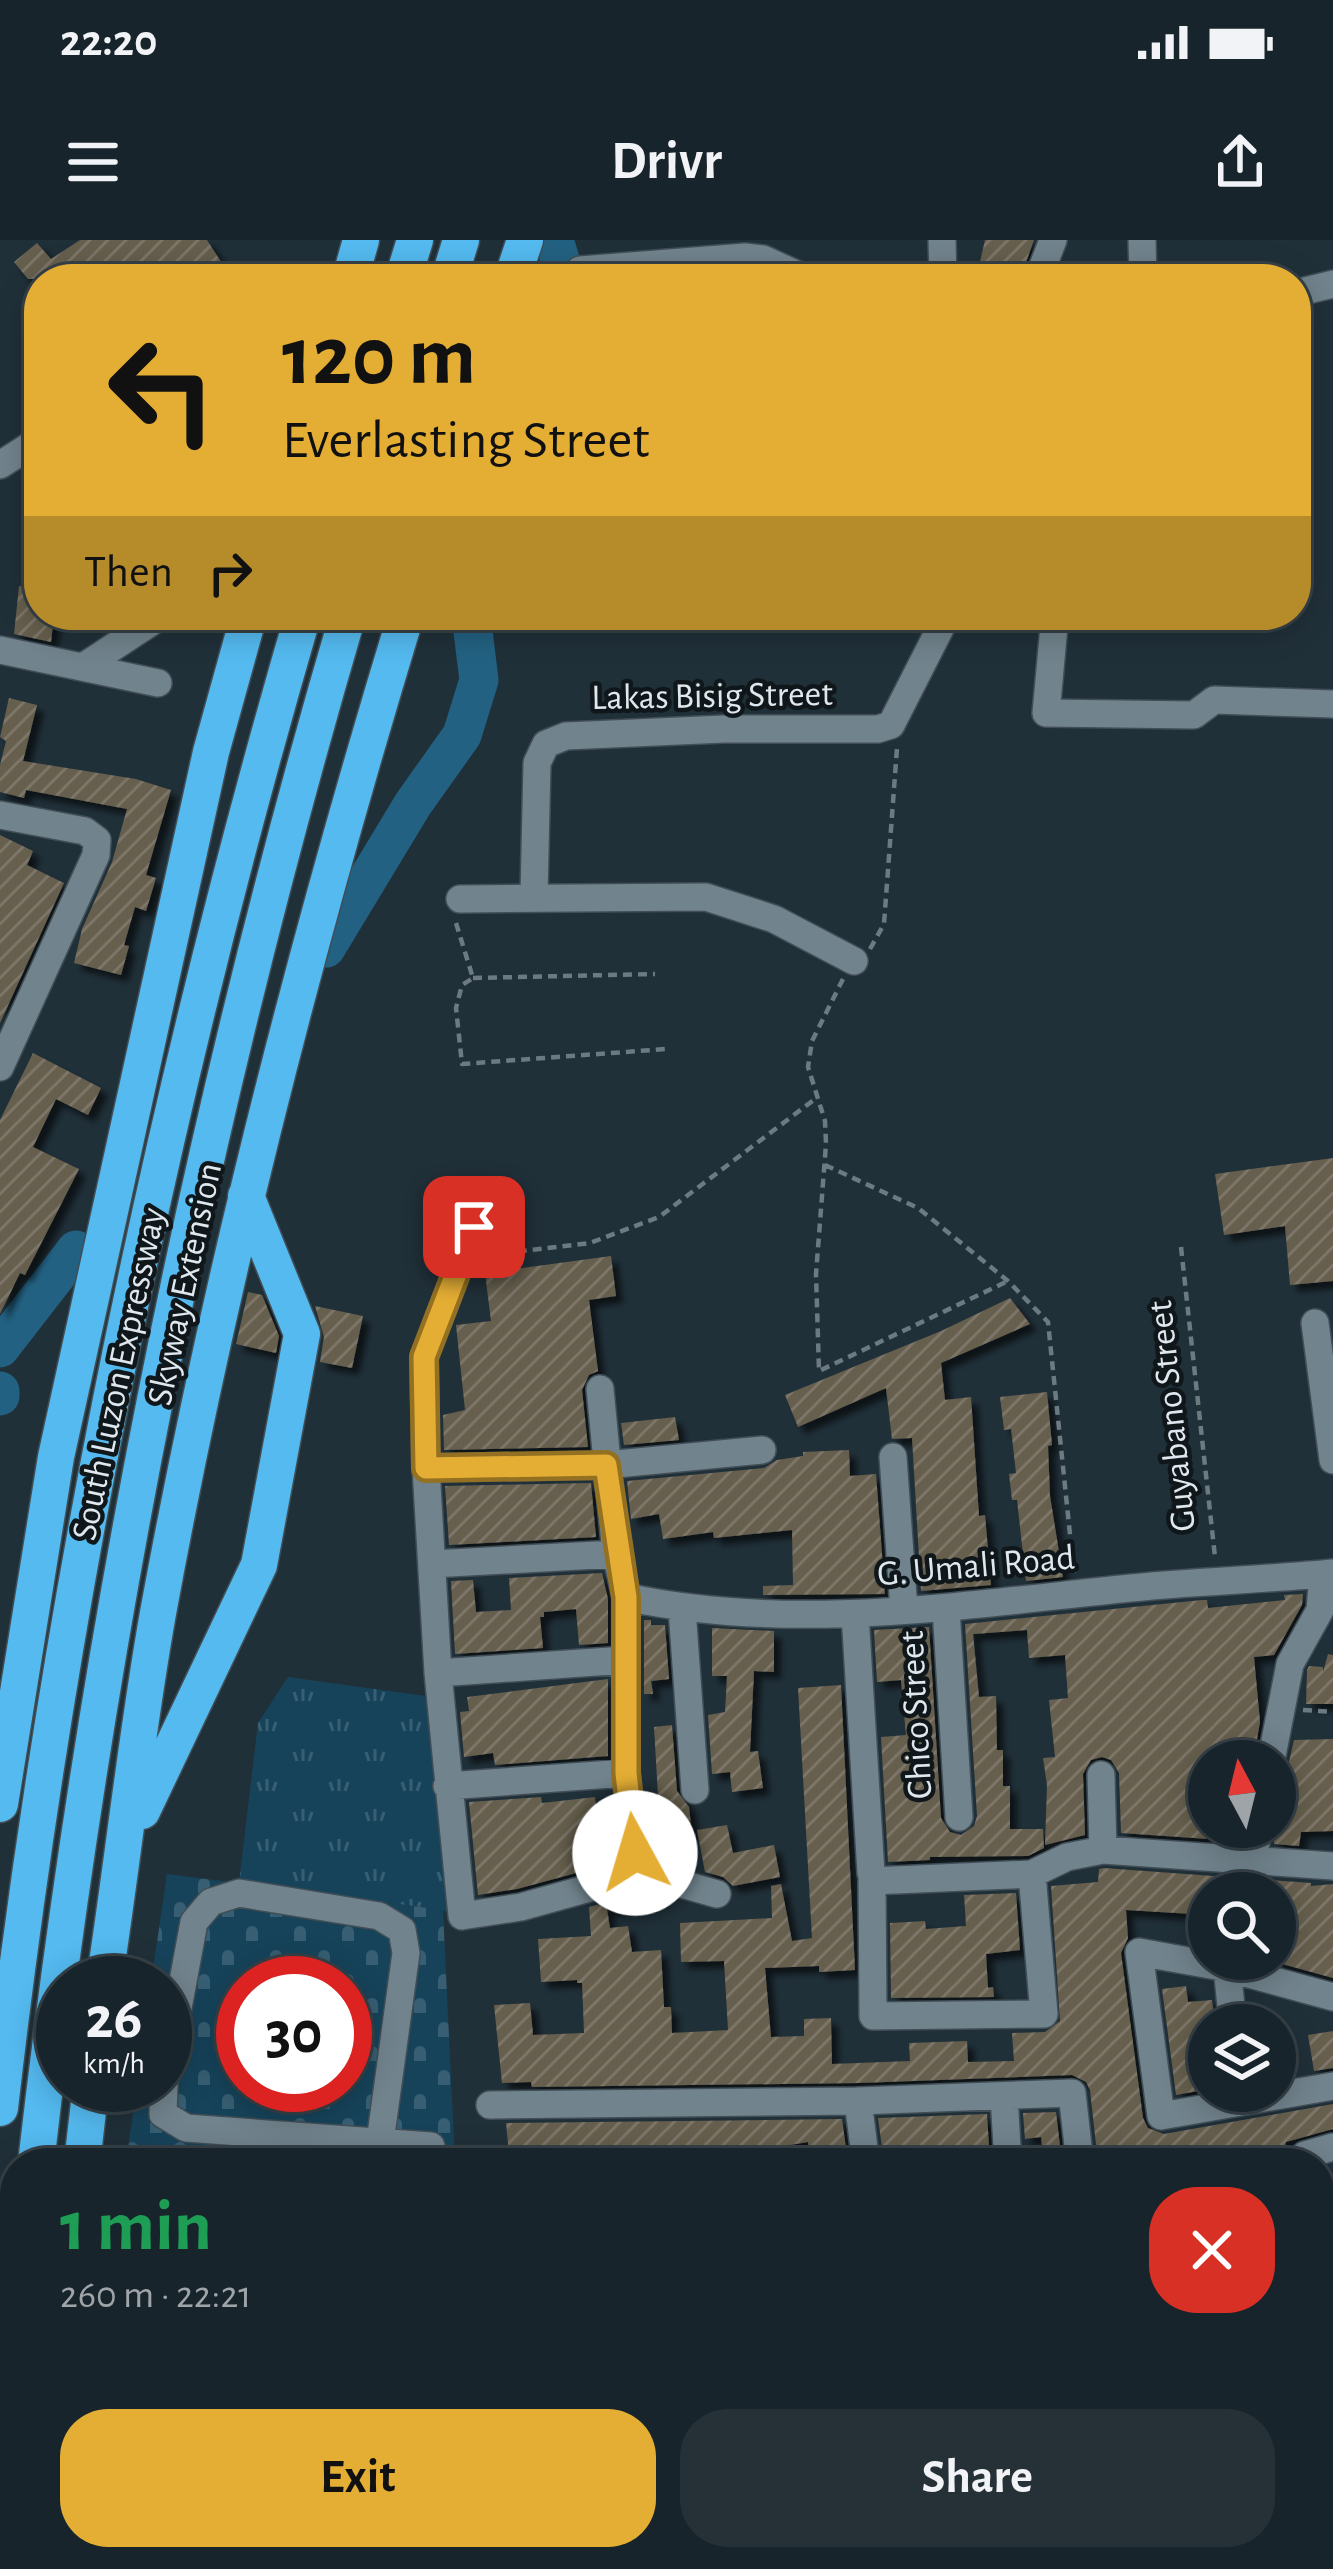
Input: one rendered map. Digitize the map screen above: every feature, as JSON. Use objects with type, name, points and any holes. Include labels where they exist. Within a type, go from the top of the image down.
[{"type":"highway","points":[[0,1804],[56,1456],[211,752],[245,630]]},
{"type":"highway","name":"South Luzon Expressway","points":[[0,2108],[52,1716],[98,1453],[173,1115],[263,753],[299,630]]},
{"type":"highway","name":"South Luzon Expressway","points":[[38,2148],[94,1723],[143,1454],[221,1094],[343,630]]},
{"type":"highway","name":"Skyway Extension","points":[[108,1956],[158,1616],[258,1140],[357,774],[401,630]]},
{"type":"highway","points":[[125,1846],[259,1565],[298,1358],[302,1334],[246,1196]]},
{"type":"highway","points":[[84,2148],[88,2112]]},
{"type":"street","points":[[662,264],[745,257],[774,264]]},
{"type":"street","points":[[83,667],[139,630]]},
{"type":"street","points":[[895,720],[940,630]]},
{"type":"street","points":[[1054,630],[1046,713],[1194,715],[1214,700],[1333,704]]},
{"type":"street","points":[[0,650],[158,683]]},
{"type":"street","name":"Lakas Bisig Street","points":[[534,896],[537,763],[546,744],[556,737],[724,729],[878,729],[895,720]]},
{"type":"street","points":[[0,815],[85,831],[97,840],[96,855],[0,1067]]},
{"type":"street","points":[[460,899],[706,898],[774,919],[854,961]]},
{"type":"street","points":[[474,1227],[424,1357],[439,1673],[462,1916],[520,1907],[643,1873],[716,1894]]},
{"type":"street","points":[[1315,1323],[1333,1460]]},
{"type":"street","points":[[601,1389],[616,1554],[626,1597],[626,1773],[635,1853],[643,1873]]},
{"type":"street","points":[[426,1468],[606,1465],[762,1450]]},
{"type":"street","points":[[893,1456],[904,1610]]},
{"type":"street","points":[[432,1564],[616,1554]]},
{"type":"street","points":[[1275,1740],[1290,1664],[1320,1610],[1328,1574]]},
{"type":"street","name":"G. Umali Road","points":[[626,1597],[682,1609],[855,1614],[946,1609],[1217,1579],[1328,1574]]},
{"type":"street","points":[[682,1609],[695,1790]]},
{"type":"street","name":"Chico Street","points":[[946,1609],[958,1816]]},
{"type":"street","points":[[855,1614],[871,1873]]},
{"type":"street","points":[[439,1673],[625,1660]]},
{"type":"street","points":[[447,1786],[626,1773]]},
{"type":"street","points":[[1101,1775],[1103,1850]]},
{"type":"street","points":[[1252,1858],[1254,1848]]},
{"type":"street","points":[[1032,1874],[1045,2014],[873,2016],[872,1881],[1032,1874],[1067,1857],[1103,1850],[1333,1866]]},
{"type":"street","points":[[188,1956],[194,1922],[211,1902],[239,1893],[380,1916],[402,1930],[406,1953],[380,2142]]},
{"type":"street","points":[[1188,1961],[1139,1952],[1161,2116],[1188,2110]]},
{"type":"street","points":[[1271,1980],[1333,1997]]},
{"type":"street","points":[[1296,2091],[1333,2086]]},
{"type":"street","points":[[490,2105],[1072,2093],[1078,2148]]},
{"type":"street","points":[[1004,2096],[1007,2148]]},
{"type":"street","points":[[858,2101],[864,2148]]},
{"type":"street","points":[[163,2112],[186,2128],[431,2148]]},
{"type":"path","points":[[895,720],[884,924],[872,948],[854,961],[830,998],[812,1041],[808,1067],[825,1121],[816,1274],[819,1371],[1008,1281]]},
{"type":"path","points":[[460,899],[452,909],[473,978]]},
{"type":"path","points":[[655,974],[473,978],[462,985],[456,1008],[462,1064],[666,1048]]},
{"type":"path","points":[[465,1258],[590,1243],[658,1217],[815,1099]]},
{"type":"path","points":[[825,1166],[918,1208],[1008,1281],[1048,1322],[1077,1593]]},
{"type":"path","name":"Guyabano Street","points":[[1181,1246],[1217,1579]]},
{"type":"green space","points":[[288,1677],[425,1696],[457,1922],[443,1910],[239,1883],[258,1723]]},
{"type":"green space","points":[[167,1874],[443,1910],[454,2148],[128,2148],[133,2112],[192,2112],[192,1956],[155,1956]]},
{"type":"building","points":[[80,240],[207,240],[222,264],[24,264],[24,274],[14,262],[37,243],[51,259]]},
{"type":"building","points":[[985,240],[1034,240],[1025,264],[979,264]]},
{"type":"building","points":[[19,586],[24,586],[24,630],[52,630],[51,642],[14,634]]},
{"type":"building","points":[[9,698],[37,705],[23,761],[136,779],[171,790],[146,875],[156,878],[146,911],[135,907],[121,975],[74,963],[127,809],[26,790],[24,798],[0,792],[6,741],[0,737]]},
{"type":"building","points":[[0,835],[33,851],[27,865],[64,883],[0,1023]]},
{"type":"building","points":[[33,1053],[101,1088],[88,1115],[56,1099],[33,1147],[79,1169],[0,1314],[0,1120]]},
{"type":"building","points":[[1333,1158],[1333,1281],[1290,1285],[1285,1226],[1224,1235],[1215,1174]]},
{"type":"building","points":[[611,1256],[616,1296],[589,1300],[598,1371],[589,1375],[582,1390],[588,1447],[444,1450],[443,1415],[465,1410],[456,1325],[491,1321],[485,1273]]},
{"type":"building","points":[[248,1292],[262,1295],[279,1336],[276,1353],[236,1344]]},
{"type":"building","points":[[1010,1298],[1030,1324],[941,1363],[945,1400],[971,1397],[979,1516],[985,1515],[991,1585],[921,1591],[912,1438],[892,1439],[886,1388],[798,1427],[785,1395]]},
{"type":"building","points":[[315,1306],[363,1316],[352,1368],[320,1362],[324,1337]]},
{"type":"building","points":[[1047,1392],[1050,1496],[1063,1577],[1026,1581],[1017,1500],[1012,1500],[1009,1474],[1016,1473],[1011,1429],[1004,1430],[1000,1397]]},
{"type":"building","points":[[675,1417],[679,1440],[624,1445],[621,1423]]},
{"type":"building","points":[[849,1450],[850,1476],[876,1474],[885,1594],[763,1595],[763,1586],[793,1585],[792,1530],[663,1539],[659,1514],[631,1519],[627,1481],[764,1468],[777,1460],[803,1456],[803,1452]]},
{"type":"building","points":[[591,1483],[596,1537],[449,1545],[445,1486]]},
{"type":"building","points":[[602,1573],[608,1599],[608,1643],[579,1645],[576,1609],[544,1612],[540,1617],[543,1648],[455,1654],[451,1581],[473,1580],[476,1612],[511,1610],[509,1578]]},
{"type":"building","points":[[1303,1594],[1302,1605],[1274,1655],[1254,1657],[1260,1722],[1257,1740],[1188,1740],[1188,1838],[1121,1833],[1119,1773],[1111,1760],[1102,1757],[1091,1760],[1083,1774],[1085,1835],[1045,1845],[1043,1758],[1055,1757],[1049,1700],[1068,1698],[1065,1655],[1029,1658],[1027,1630],[973,1634],[979,1697],[996,1696],[997,1750],[1003,1750],[1003,1786],[1010,1786],[1010,1829],[1043,1829],[1044,1848],[1028,1856],[888,1862],[881,1737],[906,1735],[901,1680],[877,1682],[874,1630],[929,1627],[941,1818],[950,1832],[961,1835],[974,1826],[977,1816],[965,1624],[1202,1600],[1207,1600],[1208,1608],[1285,1600],[1284,1595]]},
{"type":"building","points":[[644,1620],[665,1625],[669,1679],[651,1681],[653,1694],[644,1694]]},
{"type":"building","points":[[712,1628],[774,1631],[774,1672],[754,1671],[750,1752],[758,1751],[763,1788],[732,1792],[730,1772],[712,1774],[708,1715],[725,1712],[727,1676],[712,1676]]},
{"type":"building","points":[[1328,1654],[1333,1655],[1333,1704],[1306,1704],[1307,1670],[1323,1667],[1323,1672]]},
{"type":"building","points":[[608,1679],[608,1756],[495,1765],[493,1753],[464,1757],[460,1712],[469,1711],[467,1697]]},
{"type":"building","points":[[841,1685],[855,1970],[765,1968],[771,2037],[804,2036],[804,2019],[831,2018],[832,2064],[910,2061],[909,2043],[967,2041],[968,2062],[1014,2061],[1012,2033],[1045,2032],[1060,2021],[1051,1886],[1098,1882],[1099,1869],[1104,1868],[1188,1874],[1188,1914],[1126,1910],[1128,1938],[1121,1953],[1148,2128],[1164,2134],[1333,2104],[1333,2129],[1286,2142],[1284,2148],[1096,2148],[1090,2090],[1072,2075],[858,2083],[532,2087],[531,2082],[502,2083],[494,2005],[530,2003],[533,2035],[584,2033],[582,1983],[541,1982],[538,1939],[591,1936],[589,1907],[621,1898],[622,1906],[607,1909],[610,1928],[628,1926],[632,1952],[661,1950],[664,2007],[671,2007],[672,2033],[728,2030],[724,1961],[681,1962],[680,1923],[772,1918],[771,1886],[781,1884],[792,1941],[812,1938],[798,1688]]},
{"type":"building","points":[[672,1725],[677,1791],[689,1807],[692,1835],[652,1839],[649,1814],[659,1813],[654,1727]]},
{"type":"building","points":[[1333,1739],[1333,1831],[1301,1832],[1299,1846],[1296,1846],[1294,1740]]},
{"type":"building","points":[[541,1797],[542,1803],[595,1797],[601,1846],[615,1845],[617,1862],[478,1895],[469,1802]]},
{"type":"building","points":[[727,1825],[733,1853],[774,1845],[780,1877],[733,1886],[705,1872],[697,1830]]},
{"type":"building","points":[[1296,1882],[1333,1884],[1333,1978],[1296,1968]]},
{"type":"building","points":[[1016,1893],[1020,1950],[986,1954],[988,1988],[993,1987],[994,1997],[891,1998],[890,1923],[925,1921],[926,1929],[966,1926],[964,1895]]},
{"type":"building","points":[[1186,1986],[1188,2002],[1212,2000],[1212,2004],[1188,2004],[1188,2093],[1176,2095],[1162,1989]]},
{"type":"building","points":[[1333,2031],[1333,2068],[1314,2071],[1308,2035]]},
{"type":"building","points":[[1056,2112],[1060,2148],[1042,2148],[1041,2137],[1025,2139],[1023,2113]]},
{"type":"building","points":[[987,2114],[989,2148],[882,2148],[878,2118]]},
{"type":"building","points":[[842,2119],[846,2148],[809,2148],[808,2142],[772,2148],[508,2148],[506,2123]]},
{"type":"waterway","points":[[554,240],[561,264]]},
{"type":"waterway","points":[[326,948],[413,804],[462,735],[479,680],[473,630]]},
{"type":"waterway","points":[[0,1348],[76,1250]]},
{"type":"waterway","points":[[0,1391],[0,1396]]},
{"type":"route","points":[[474,1227],[424,1357],[426,1468],[606,1465],[626,1597],[626,1773],[635,1853]]}]
